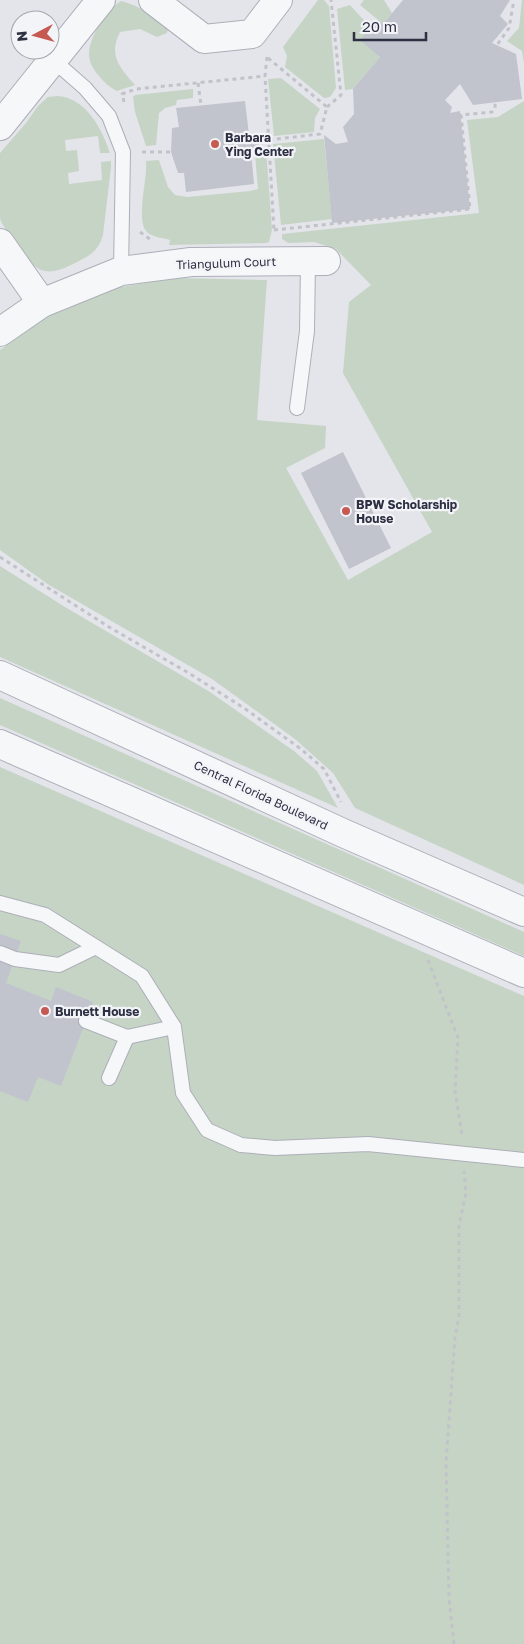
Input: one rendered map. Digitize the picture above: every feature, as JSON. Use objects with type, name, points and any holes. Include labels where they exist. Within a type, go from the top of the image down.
[{"type":"street","points":[[60,50],[101,0]]},
{"type":"street","points":[[153,0],[204,39],[252,34],[278,0]]},
{"type":"street","points":[[0,126],[52,60]]},
{"type":"street","points":[[0,243],[42,303]]},
{"type":"street","name":"Triangulum Court","points":[[0,332],[42,303],[121,271],[191,262],[317,262]]},
{"type":"street","name":"Central Florida Boulevard","points":[[0,674],[343,833],[524,912]]},
{"type":"street","points":[[0,744],[524,973]]},
{"type":"lane","points":[[52,60],[84,88],[109,116],[123,152],[121,271]]},
{"type":"lane","points":[[297,408],[317,262]]},
{"type":"lane","points":[[0,903],[45,915],[142,976],[174,1027],[183,1093],[207,1130],[240,1145],[275,1148],[368,1144],[524,1160]]},
{"type":"lane","points":[[0,953],[15,959],[59,965],[96,947]]},
{"type":"lane","points":[[86,1021],[127,1037],[174,1027]]},
{"type":"lane","points":[[109,1078],[127,1037]]},
{"type":"path","points":[[268,140],[320,134],[327,107],[341,94],[331,0]]},
{"type":"path","points":[[274,230],[470,209],[461,116],[492,112],[495,108],[497,45],[510,28],[514,0]]},
{"type":"path","points":[[276,262],[264,76],[267,57],[327,107]]},
{"type":"path","points":[[136,89],[264,76]]},
{"type":"path","points":[[198,83],[201,105]]},
{"type":"path","points":[[141,152],[171,152]]},
{"type":"path","points":[[0,557],[109,627],[187,672],[258,718],[324,769],[342,803]]},
{"type":"path","points":[[427,958],[458,1038],[455,1091],[461,1123],[466,1193],[459,1226],[459,1316],[455,1337],[446,1464],[449,1598],[454,1644]]},
{"type":"green space","points":[[318,0],[324,0],[329,6],[336,88],[327,98],[324,98],[285,67],[287,56],[283,47]]},
{"type":"green space","points":[[364,0],[384,0],[392,13],[383,24],[360,5]]},
{"type":"green space","points":[[522,0],[524,0],[524,63],[522,51],[507,41],[519,28]]},
{"type":"green space","points":[[121,1],[134,5],[146,12],[168,29],[167,33],[157,37],[140,29],[120,32],[115,48],[117,61],[135,85],[117,91],[105,83],[94,70],[89,58],[89,52],[92,40],[103,19],[110,9]]},
{"type":"green space","points":[[350,5],[371,28],[380,57],[353,89],[345,90],[337,9]]},
{"type":"green space","points":[[281,78],[320,109],[315,118],[314,132],[274,136],[268,79]]},
{"type":"green space","points":[[193,89],[193,98],[177,100],[176,105],[165,108],[159,113],[156,145],[146,146],[135,112],[133,97],[135,95]]},
{"type":"green space","points":[[58,96],[77,102],[85,109],[97,125],[110,153],[100,153],[98,136],[65,140],[66,151],[77,150],[79,171],[68,173],[69,184],[102,180],[101,162],[111,161],[111,167],[103,235],[98,246],[91,254],[71,265],[60,270],[44,271],[37,268],[26,257],[1,221],[0,153],[38,106],[48,97]]},
{"type":"green space","points":[[524,101],[524,885],[355,808],[333,773],[295,739],[212,679],[49,585],[0,550],[0,350],[78,294],[177,278],[267,280],[257,420],[326,426],[325,448],[286,468],[348,580],[432,532],[343,373],[349,302],[371,285],[336,249],[314,242],[288,243],[282,239],[282,234],[479,213],[467,120],[498,117]]},
{"type":"green space","points":[[324,139],[332,219],[281,225],[273,144]]},
{"type":"green space","points":[[262,148],[266,149],[272,230],[269,242],[169,245],[170,240],[147,232],[142,218],[146,161],[159,160],[168,187],[175,195],[187,197],[250,191],[258,189],[255,154],[261,153]]},
{"type":"green space","points":[[0,566],[65,607],[210,692],[294,751],[317,771],[338,808],[0,657]]},
{"type":"green space","points":[[0,698],[524,932],[524,956],[0,725]]},
{"type":"green space","points":[[0,767],[524,996],[524,1644],[0,1644]]},
{"type":"building","points":[[403,0],[510,0],[500,16],[508,24],[492,43],[516,54],[522,99],[473,105],[460,84],[445,100],[452,107],[450,113],[460,111],[470,209],[332,223],[324,135],[336,144],[348,142],[343,127],[354,114],[353,89],[380,57],[360,40],[378,20],[383,24]]},
{"type":"building","name":"Barbara Ying Center","points":[[245,101],[249,135],[258,133],[260,150],[251,151],[254,184],[186,192],[184,173],[178,173],[171,152],[172,128],[179,127],[176,108]]},
{"type":"building","name":"BPW Scholarship House","points":[[343,452],[391,548],[349,569],[301,473]]},
{"type":"building","name":"Burnett House","points":[[0,934],[21,941],[6,983],[51,1001],[56,987],[93,1002],[61,1086],[38,1077],[28,1102],[0,1091]]},
{"type":"place","name":"Barbara Ying Center","points":[[215,144]]},
{"type":"place","name":"BPW Scholarship House","points":[[346,511]]},
{"type":"place","name":"Burnett House","points":[[45,1011]]}]
